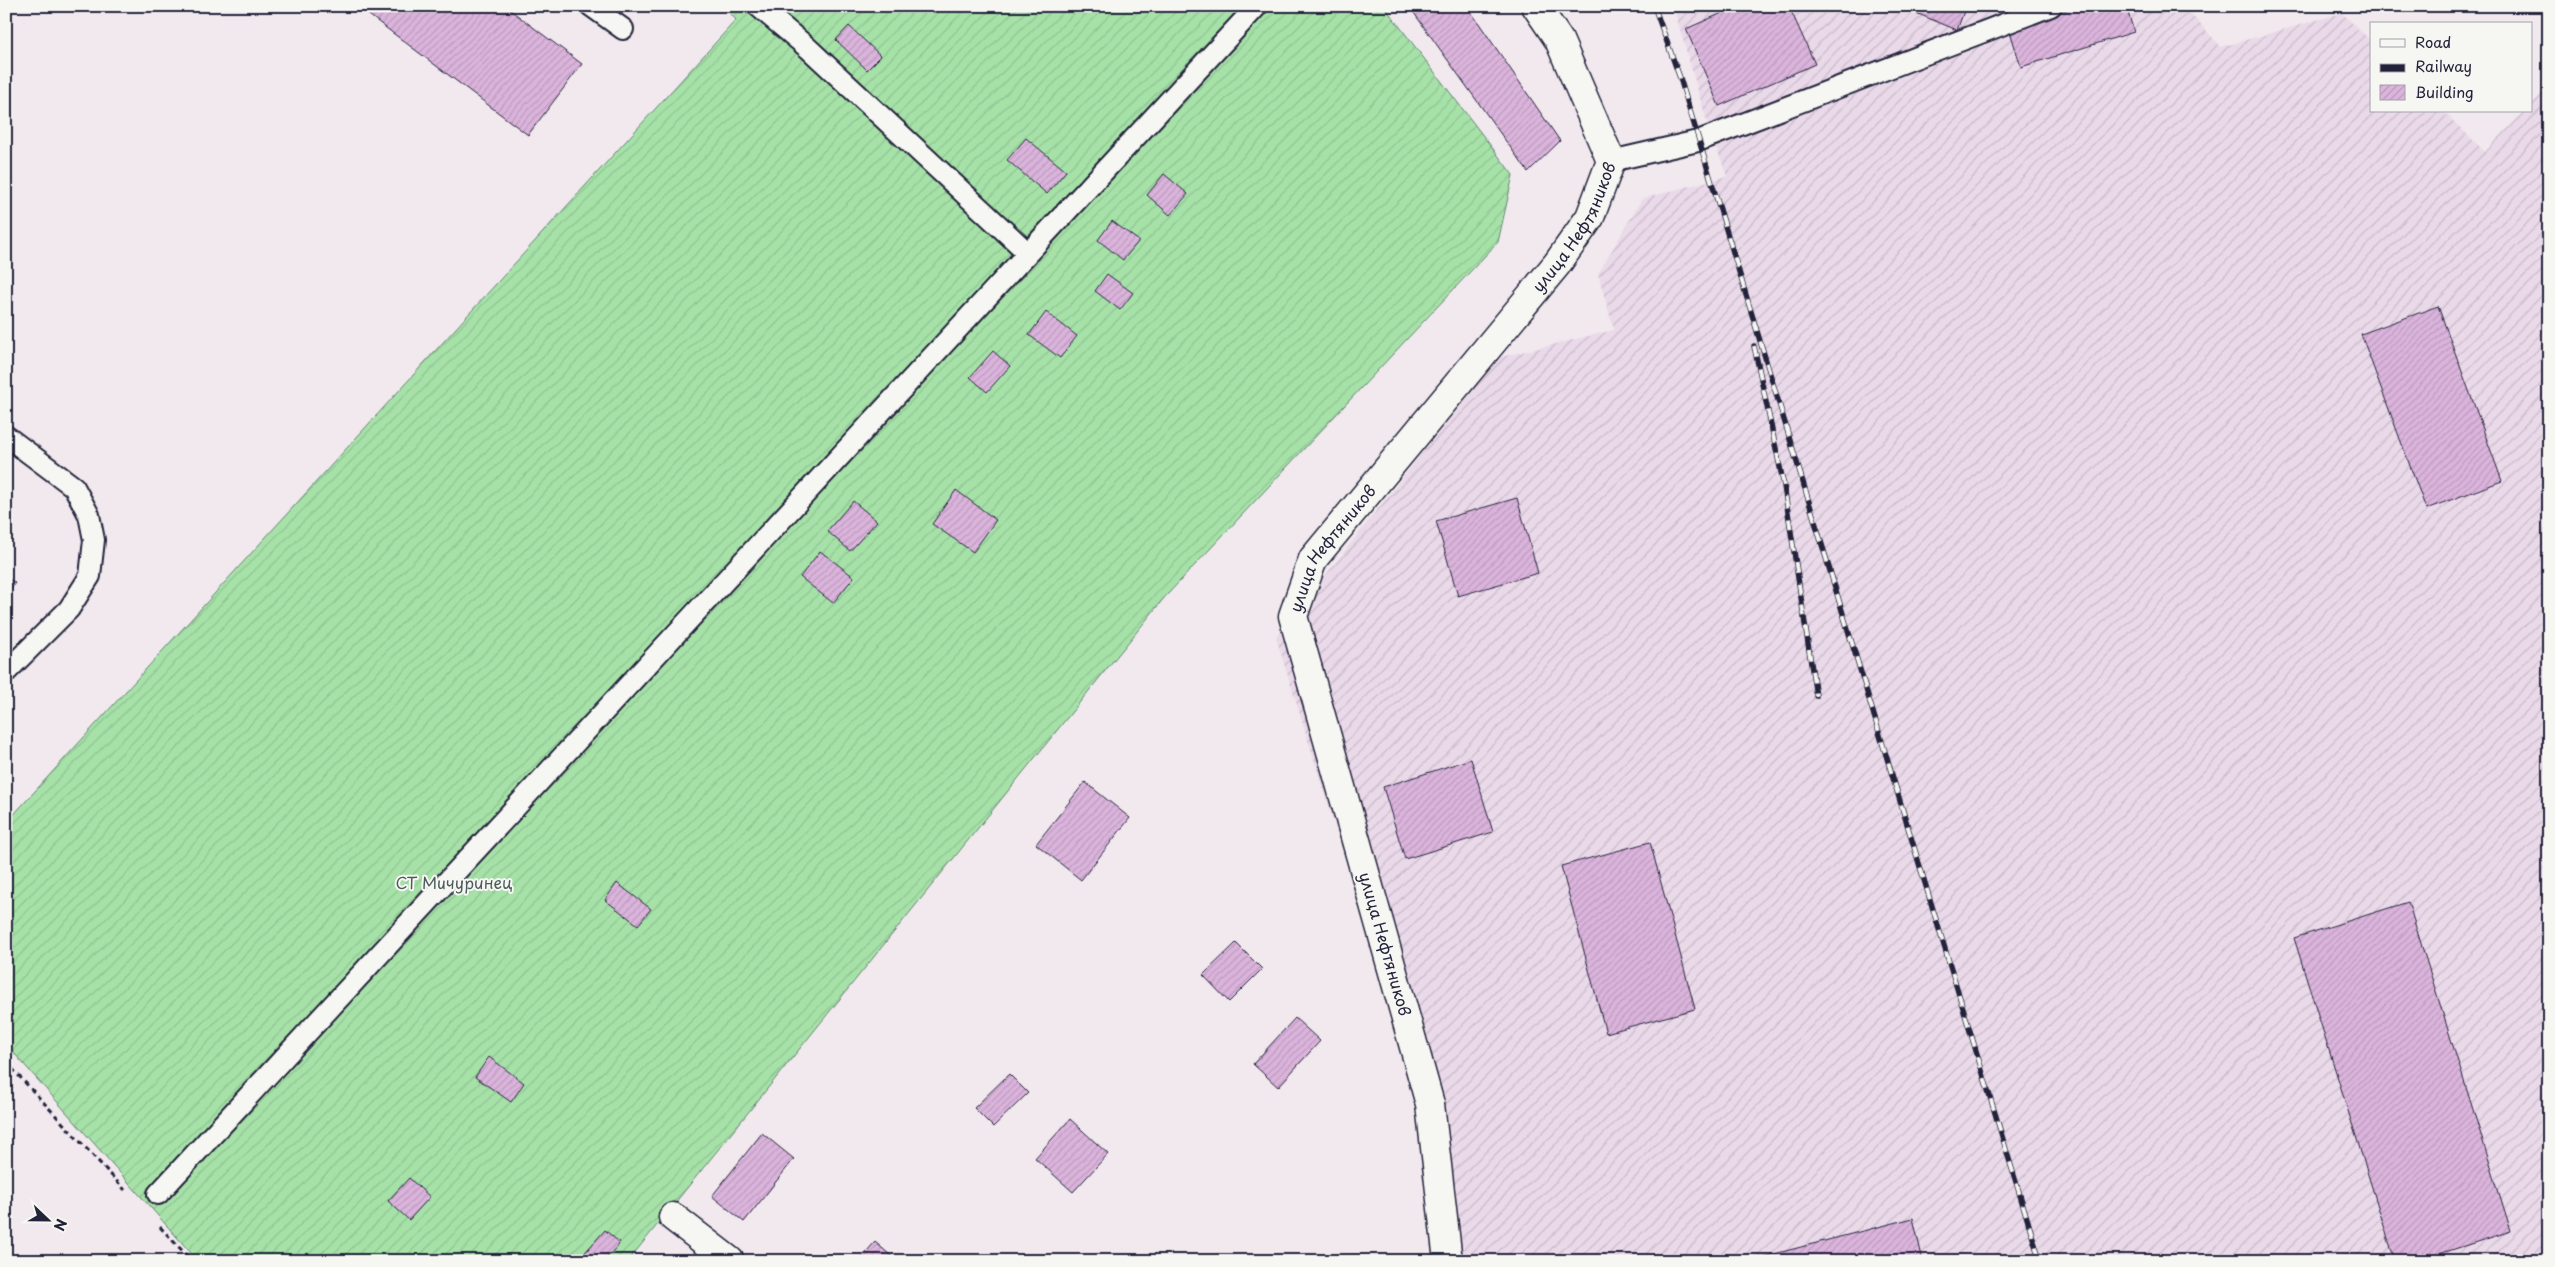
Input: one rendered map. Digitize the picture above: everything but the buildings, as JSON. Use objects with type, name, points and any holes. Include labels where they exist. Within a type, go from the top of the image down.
[{"type":"street","name":"улица Нефтяников","points":[[1448,1261],[1430,1104],[1293,616],[1313,559],[1556,264],[1590,217],[1611,161],[1559,40],[1536,6]]},
{"type":"street","points":[[673,1216],[730,1261]]},
{"type":"lane","points":[[591,6],[623,28]]},
{"type":"lane","points":[[758,6],[808,48],[1028,253]]},
{"type":"lane","points":[[158,1194],[1256,6]]},
{"type":"lane","points":[[1611,161],[1698,141],[2051,6]]},
{"type":"lane","points":[[6,436],[74,487],[89,514],[94,540],[90,576],[69,609],[6,672]]},
{"type":"path","points":[[6,1062],[132,1197]]},
{"type":"path","points":[[158,1225],[192,1261]]},
{"type":"shaded area","points":[[1673,6],[2184,6],[2221,47],[2342,13],[2370,40],[2370,112],[2444,112],[2485,152],[2524,112],[2532,112],[2532,104],[2549,87],[2549,1261],[1452,1261],[1420,1097],[1276,638],[1497,358],[1614,330],[1598,274],[1642,199],[1727,176],[1709,128]]},
{"type":"green space","name":"СТ Мичуринец","points":[[724,6],[1384,6],[1513,175],[1498,242],[1164,598],[628,1261],[198,1261],[6,1044],[6,823],[736,20]]},
{"type":"railway","points":[[1654,6],[1680,78],[2040,1261]]},
{"type":"railway","points":[[1754,346],[1784,486],[1816,696]]}]
